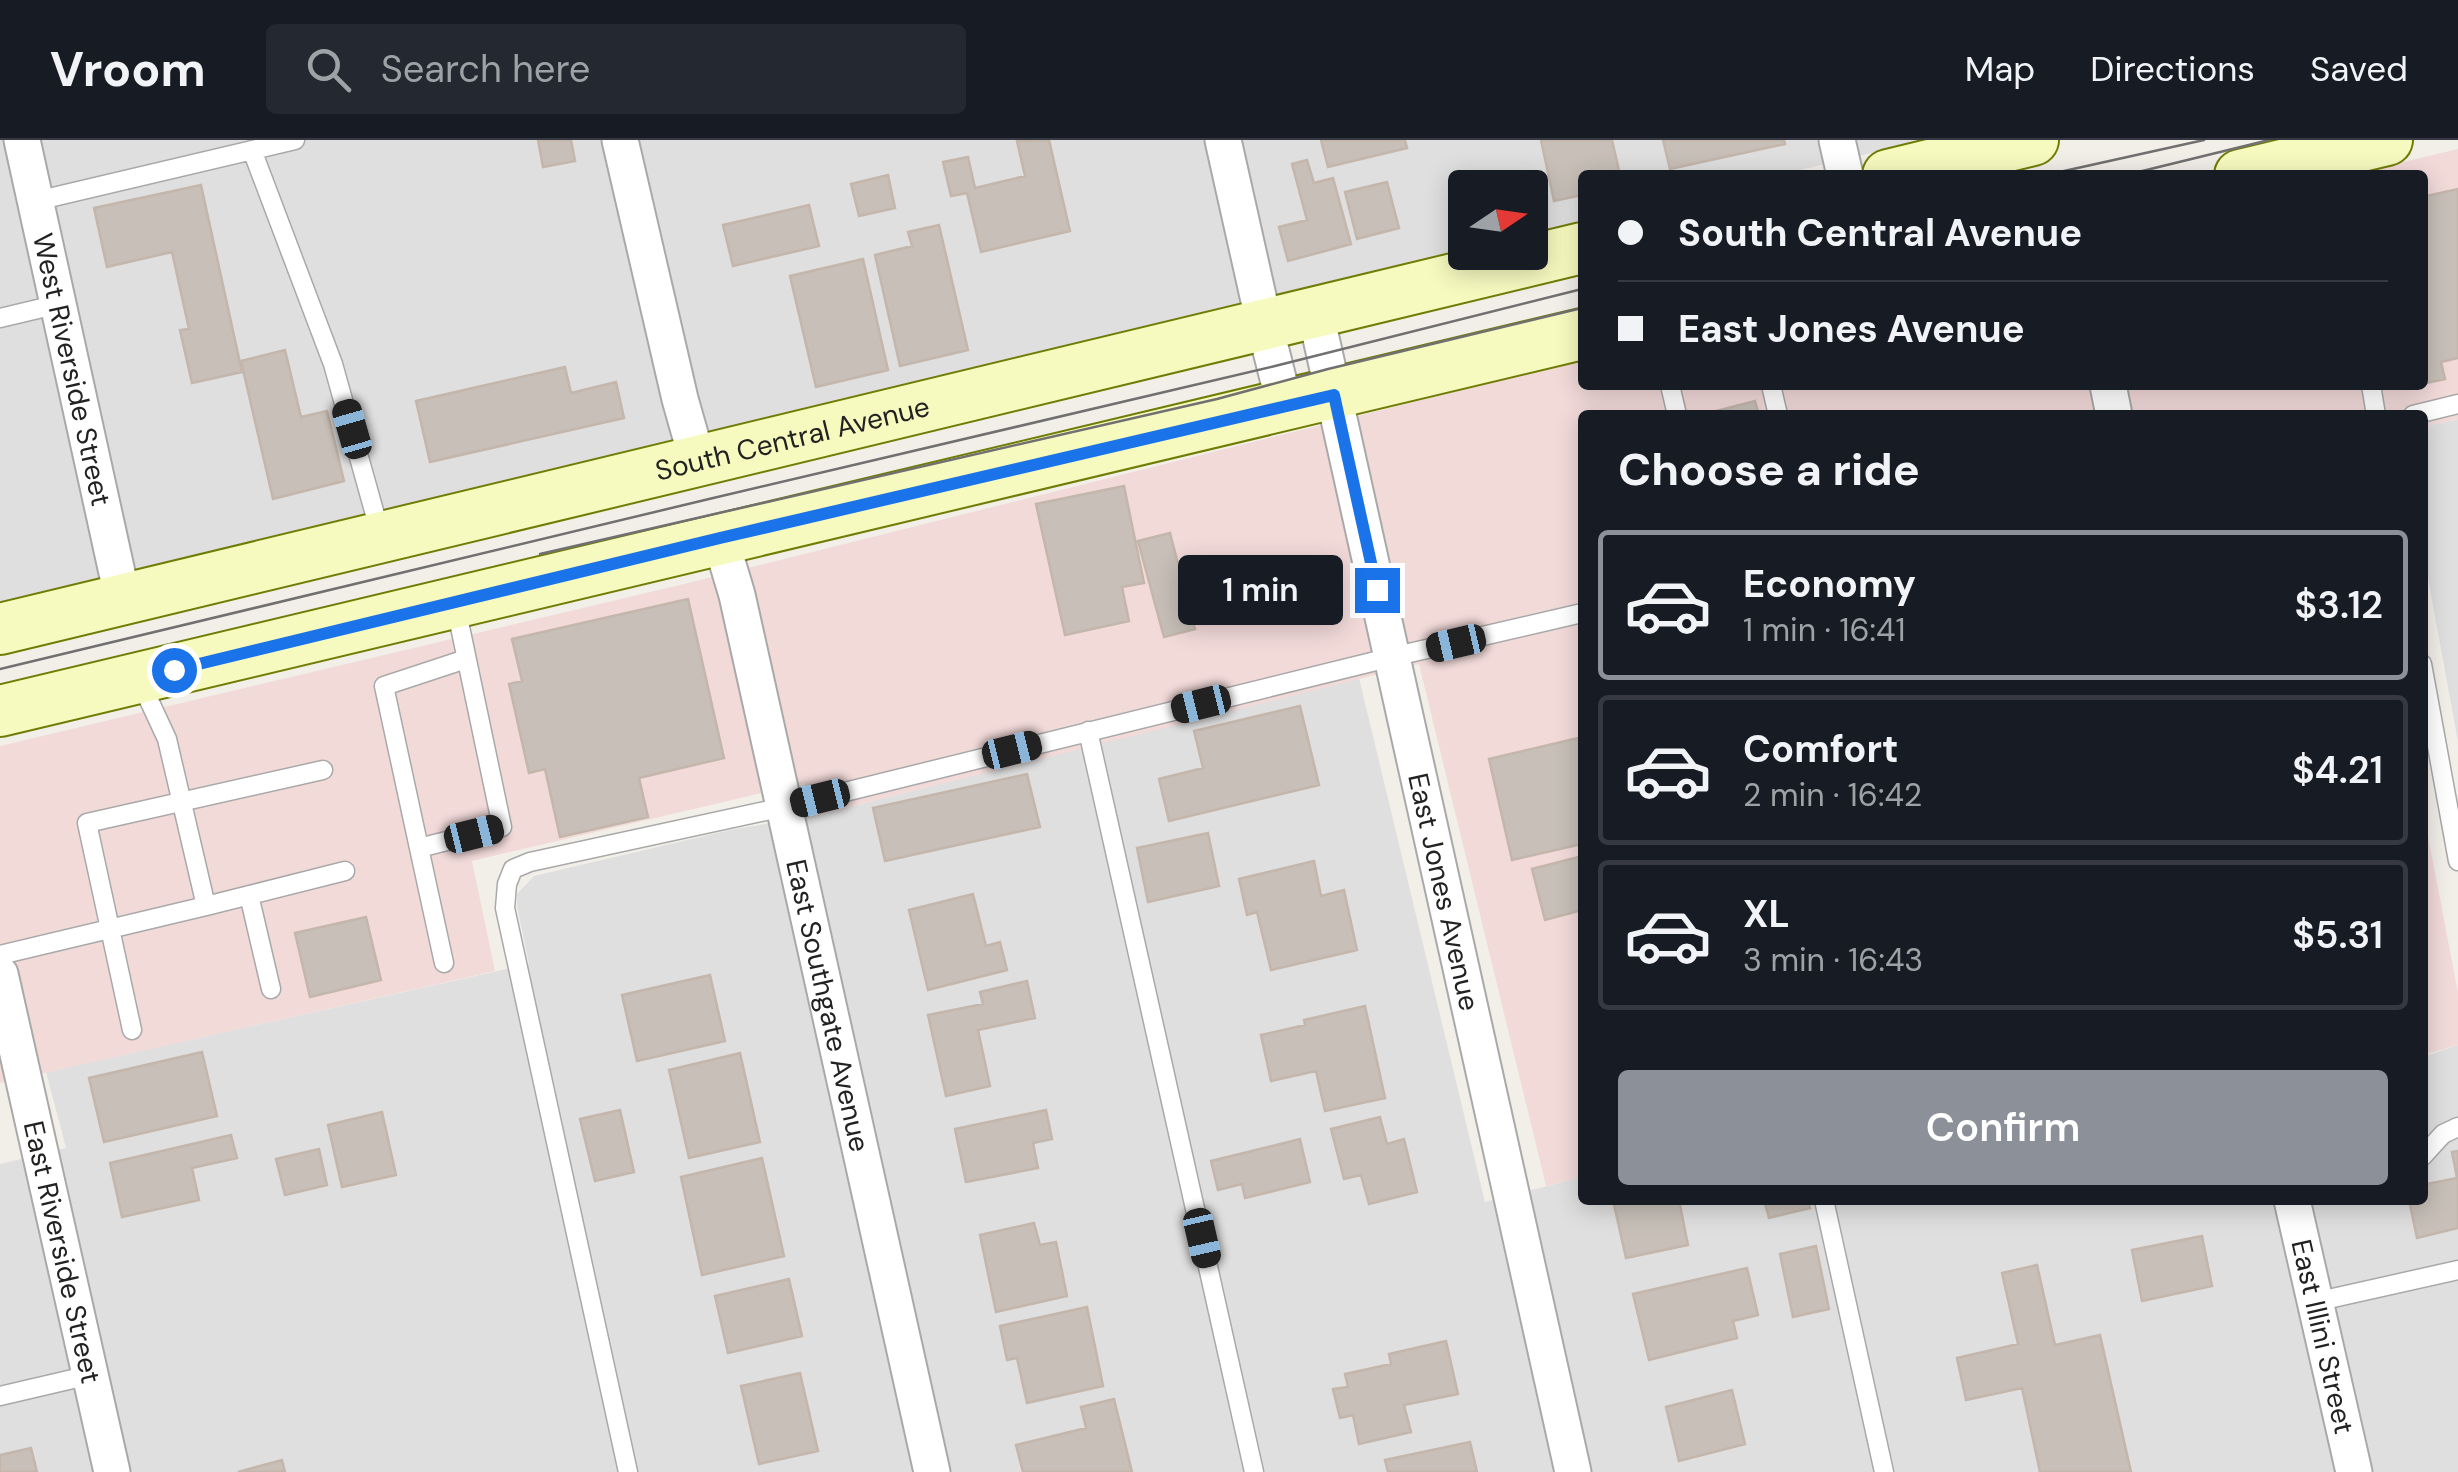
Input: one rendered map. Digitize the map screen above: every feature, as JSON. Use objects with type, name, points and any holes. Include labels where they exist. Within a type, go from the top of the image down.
[{"type":"main road","points":[[1909,170],[2034,140]]},
{"type":"main road","points":[[2282,170],[2333,164],[2387,140]]},
{"type":"main road","name":"South Central Avenue","points":[[0,629],[1578,249]]},
{"type":"main road","points":[[0,712],[1578,335]]},
{"type":"street","name":"West Riverside Street","points":[[22,140],[123,600]]},
{"type":"street","points":[[620,140],[680,399],[698,460]]},
{"type":"street","points":[[1223,140],[1285,406]]},
{"type":"street","points":[[1837,140],[1844,170]]},
{"type":"street","name":"East Jones Avenue","points":[[1314,311],[1573,1472]]},
{"type":"street","name":"East Southgate Avenue","points":[[720,538],[737,595],[932,1472]]},
{"type":"street","name":"East Riverside Street","points":[[0,974],[112,1472]]},
{"type":"street","name":"East Illini Street","points":[[2293,1205],[2354,1472]]},
{"type":"lane","points":[[36,201],[295,140]]},
{"type":"lane","points":[[252,150],[333,364],[381,537]]},
{"type":"lane","points":[[0,318],[59,304]]},
{"type":"lane","points":[[2428,412],[2458,404]]},
{"type":"lane","points":[[418,848],[502,827],[454,603]]},
{"type":"lane","points":[[628,1472],[505,908],[513,869],[1578,614]]},
{"type":"lane","points":[[444,963],[384,686],[466,659]]},
{"type":"lane","points":[[139,678],[166,738],[206,906]]},
{"type":"lane","points":[[2428,697],[2458,861]]},
{"type":"lane","points":[[1088,732],[1254,1472]]},
{"type":"lane","points":[[132,1030],[87,823],[323,770]]},
{"type":"lane","points":[[0,955],[344,871]]},
{"type":"lane","points":[[249,895],[271,989]]},
{"type":"lane","points":[[2428,1150],[2443,1134],[2458,1127]]},
{"type":"lane","points":[[1825,1205],[1884,1472]]},
{"type":"lane","points":[[2315,1302],[2458,1270]]},
{"type":"lane","points":[[0,1396],[90,1375]]},
{"type":"shaded area","points":[[0,140],[1925,140],[1800,170],[1578,170],[1578,223],[1548,230],[1548,170],[1448,170],[1448,254],[0,608]]},
{"type":"shaded area","points":[[2458,149],[2458,419],[2428,426],[2428,410],[1578,410],[1578,1178],[1546,1186],[1419,664],[813,816],[805,783],[472,861],[495,971],[0,1083],[0,746],[688,583],[1578,361],[1578,390],[2428,390],[2428,170],[2370,170]]},
{"type":"shaded area","points":[[2458,419],[2458,742],[2428,578],[2428,426]]},
{"type":"shaded area","points":[[1359,678],[1485,1202],[1578,1178],[1578,1205],[2428,1205],[2428,1055],[2458,1045],[2458,1472],[0,1472],[0,1164],[66,1148],[46,1072],[529,964],[517,894],[534,876],[730,830],[813,816]]},
{"type":"shaded area","points":[[2428,836],[2458,993],[2458,1045],[2428,1054]]},
{"type":"building","points":[[538,140],[571,140],[575,161],[543,167]]},
{"type":"building","points":[[1049,140],[1070,231],[981,252],[967,193],[951,196],[943,162],[968,157],[975,188],[1025,176],[1017,141]]},
{"type":"building","points":[[1321,140],[1405,140],[1407,148],[1328,167]]},
{"type":"building","points":[[1541,140],[1612,140],[1619,170],[1578,170],[1578,196],[1554,201]]},
{"type":"building","points":[[1663,140],[1784,140],[1785,144],[1670,169]]},
{"type":"building","points":[[1307,160],[1314,183],[1333,178],[1351,244],[1288,261],[1279,227],[1307,220],[1292,164]]},
{"type":"building","points":[[888,175],[895,208],[859,216],[851,184]]},
{"type":"building","points":[[1387,182],[1399,228],[1357,239],[1345,192]]},
{"type":"building","points":[[201,185],[242,372],[192,383],[180,330],[189,329],[172,252],[107,267],[94,208]]},
{"type":"building","points":[[2458,189],[2458,358],[2441,362],[2445,379],[2428,383],[2428,196]]},
{"type":"building","points":[[809,205],[819,246],[733,266],[723,225]]},
{"type":"building","points":[[939,225],[968,350],[900,366],[875,255],[912,246],[908,232]]},
{"type":"building","points":[[863,259],[888,370],[816,387],[790,276]]},
{"type":"building","points":[[285,350],[301,417],[327,411],[344,481],[273,499],[241,361]]},
{"type":"building","points":[[565,367],[571,393],[616,382],[624,418],[430,462],[416,401]]},
{"type":"building","points":[[1755,401],[1758,410],[1720,410]]},
{"type":"building","points":[[1124,486],[1144,583],[1122,587],[1129,621],[1065,635],[1036,504]]},
{"type":"building","points":[[1170,533],[1195,629],[1164,637],[1138,541]]},
{"type":"building","points":[[688,599],[724,758],[639,778],[648,817],[560,837],[545,769],[529,773],[509,684],[522,681],[512,639]]},
{"type":"building","points":[[1300,706],[1319,785],[1169,821],[1159,779],[1203,768],[1194,731]]},
{"type":"building","points":[[1578,738],[1578,845],[1512,860],[1489,759]]},
{"type":"building","points":[[1027,774],[1040,827],[885,861],[873,808]]},
{"type":"building","points":[[1208,833],[1219,886],[1148,902],[1137,848]]},
{"type":"building","points":[[1578,857],[1578,911],[1545,920],[1532,869]]},
{"type":"building","points":[[1314,861],[1321,896],[1344,890],[1357,950],[1271,970],[1257,912],[1247,915],[1239,879]]},
{"type":"building","points":[[973,894],[986,946],[1000,942],[1007,970],[928,990],[909,910]]},
{"type":"building","points":[[366,917],[381,980],[310,997],[295,933]]},
{"type":"building","points":[[710,975],[725,1041],[637,1061],[622,995]]},
{"type":"building","points":[[1027,981],[1035,1018],[978,1030],[990,1086],[946,1096],[928,1015],[983,1004],[980,992]]},
{"type":"building","points":[[1365,1006],[1385,1098],[1325,1111],[1316,1071],[1271,1081],[1261,1035]]},
{"type":"building","points":[[202,1052],[217,1116],[104,1142],[89,1078]]},
{"type":"building","points":[[740,1053],[760,1142],[689,1158],[669,1070]]},
{"type":"building","points":[[620,1110],[634,1172],[595,1181],[580,1119]]},
{"type":"building","points":[[1046,1110],[1052,1139],[1033,1143],[1038,1168],[966,1182],[955,1129]]},
{"type":"building","points":[[382,1112],[396,1175],[342,1187],[328,1125]]},
{"type":"building","points":[[1380,1117],[1387,1144],[1404,1139],[1417,1192],[1369,1204],[1361,1175],[1344,1179],[1331,1129]]},
{"type":"building","points":[[231,1135],[237,1158],[192,1168],[199,1200],[122,1217],[110,1163]]},
{"type":"building","points":[[1300,1139],[1310,1182],[1245,1198],[1242,1184],[1218,1190],[1211,1161]]},
{"type":"building","points":[[319,1149],[327,1185],[285,1195],[276,1159]]},
{"type":"building","points":[[2458,1151],[2458,1228],[2417,1238],[2410,1205],[2428,1205],[2428,1184],[2457,1178],[2452,1152]]},
{"type":"building","points":[[762,1158],[784,1256],[702,1275],[681,1177]]},
{"type":"building","points":[[1614,1205],[1680,1205],[1688,1245],[1626,1258]]},
{"type":"building","points":[[1765,1205],[1810,1208],[1769,1218]]},
{"type":"building","points":[[1034,1223],[1040,1245],[1056,1242],[1067,1296],[996,1312],[980,1235]]},
{"type":"building","points":[[2202,1236],[2212,1286],[2142,1301],[2132,1250]]},
{"type":"building","points":[[1816,1246],[1829,1309],[1793,1317],[1780,1254]]},
{"type":"building","points":[[2037,1265],[2055,1345],[2100,1335],[2131,1472],[2040,1472],[2022,1388],[1966,1400],[1957,1358],[2018,1344],[2002,1273]]},
{"type":"building","points":[[1747,1268],[1758,1315],[1733,1321],[1737,1338],[1649,1360],[1633,1294]]},
{"type":"building","points":[[789,1279],[802,1336],[728,1353],[715,1296]]},
{"type":"building","points":[[1087,1307],[1103,1386],[1027,1403],[1017,1358],[1007,1360],[1000,1326]]},
{"type":"building","points":[[1446,1341],[1458,1394],[1404,1405],[1411,1432],[1359,1444],[1353,1415],[1340,1418],[1333,1389],[1348,1387],[1345,1374],[1391,1364],[1389,1354]]},
{"type":"building","points":[[800,1373],[818,1451],[759,1464],[741,1386]]},
{"type":"building","points":[[1732,1390],[1745,1444],[1679,1461],[1666,1407]]},
{"type":"building","points":[[1114,1399],[1132,1472],[1023,1472],[1016,1445],[1086,1428],[1081,1407]]},
{"type":"building","points":[[1470,1442],[1477,1472],[1388,1472],[1385,1460]]},
{"type":"building","points":[[31,1448],[37,1472],[0,1472],[0,1455]]},
{"type":"building","points":[[282,1460],[285,1472],[238,1472]]},
{"type":"tram line","points":[[2069,170],[2204,140]]},
{"type":"tram line","points":[[2146,170],[2269,140]]},
{"type":"tram line","points":[[0,669],[1275,366],[1578,290]]},
{"type":"tram line","points":[[540,554],[1217,399],[1578,309]]},
{"type":"route","points":[[174,670],[1334,395],[1377,590]]}]
